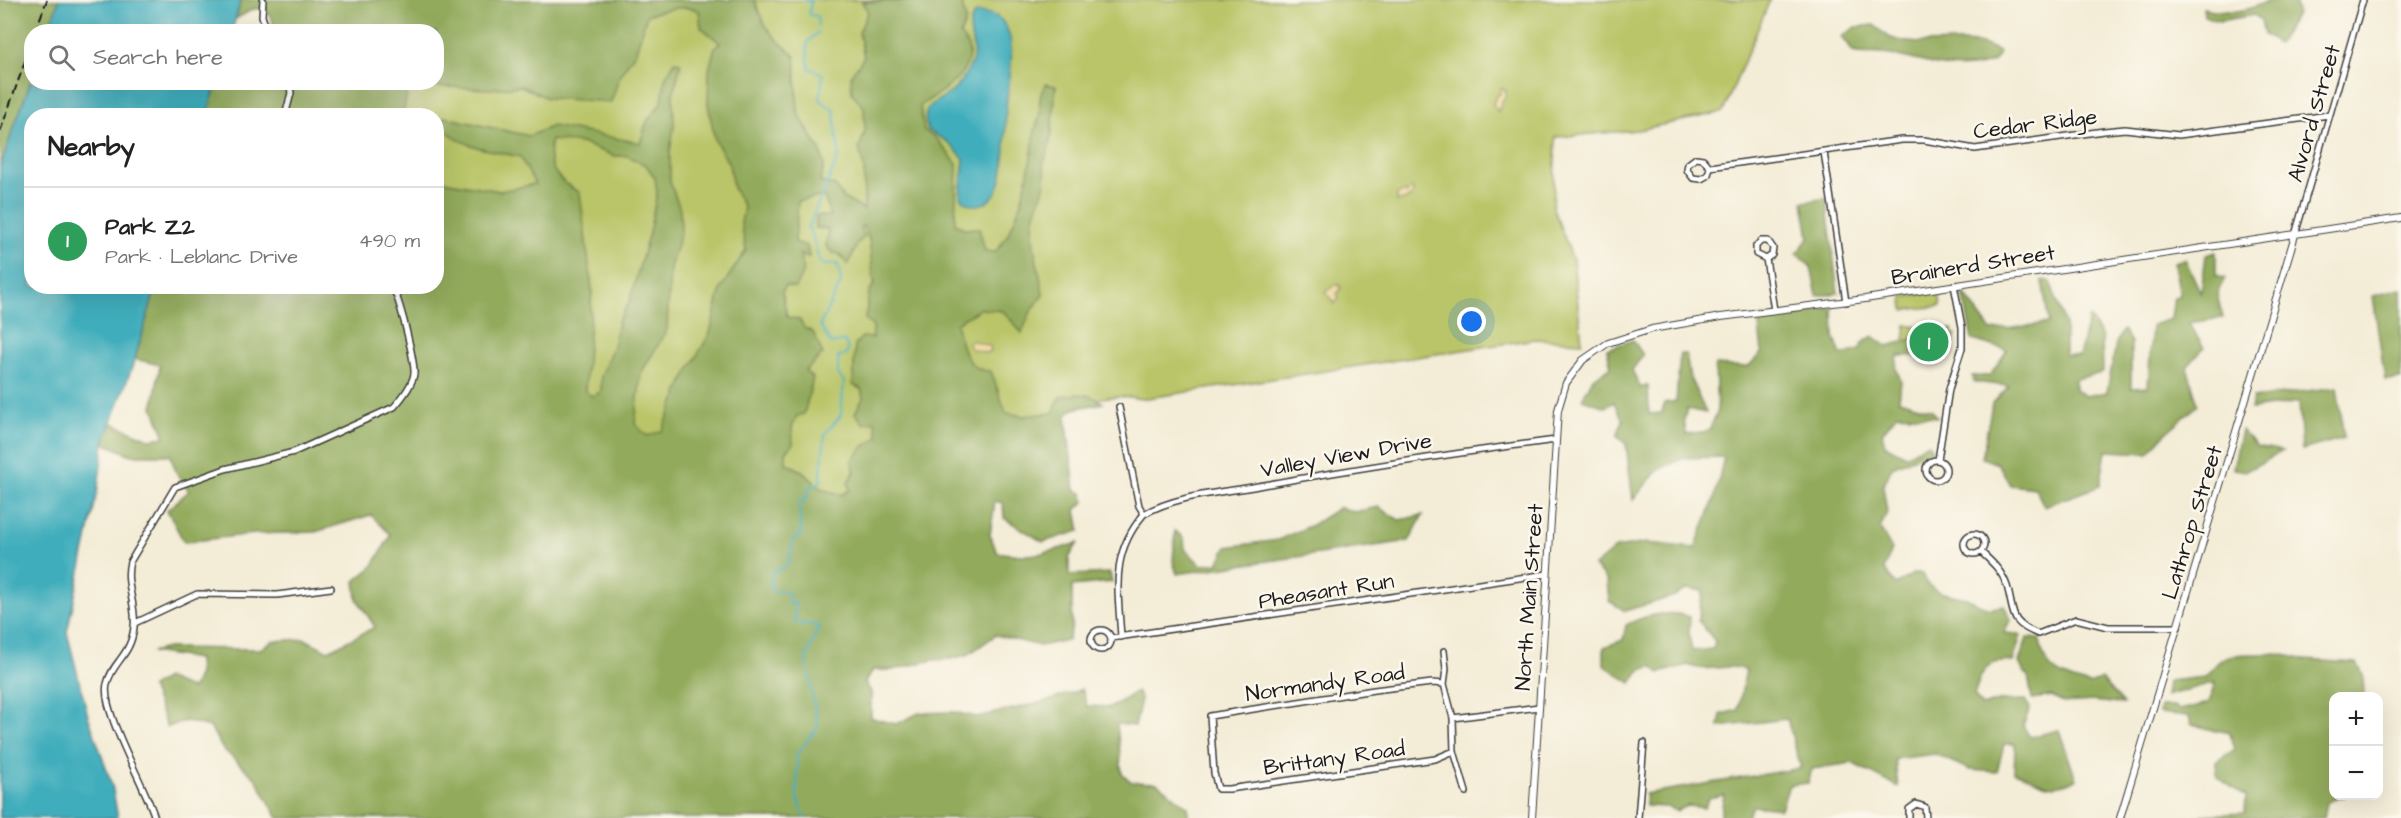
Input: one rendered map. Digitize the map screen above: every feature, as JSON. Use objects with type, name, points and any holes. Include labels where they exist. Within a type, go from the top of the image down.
[{"type":"street","points":[[263,0],[262,16],[264,24]]},
{"type":"street","name":"Alvord Street","points":[[2295,235],[2363,0]]},
{"type":"street","points":[[287,108],[290,90]]},
{"type":"street","name":"Cedar Ridge","points":[[1710,167],[1909,139],[1964,149],[1982,149],[2118,129],[2179,135],[2329,116]]},
{"type":"street","points":[[1824,152],[1846,302]]},
{"type":"street","name":"Cedar Ridge","points":[[1696,158],[1702,159],[1710,167],[1708,175],[1701,179],[1693,178],[1687,170],[1688,164],[1696,158]]},
{"type":"street","name":"Brainerd Street","points":[[1567,381],[1590,354],[1618,339],[1652,329],[2401,218]]},
{"type":"street","name":"Lathrop Street","points":[[2120,818],[2295,235]]},
{"type":"street","points":[[1766,259],[1774,310]]},
{"type":"street","points":[[1938,460],[1950,390],[1962,348],[1962,327],[1954,285]]},
{"type":"street","points":[[155,818],[111,718],[105,696],[111,675],[132,643],[135,622],[128,571],[130,562],[175,487],[225,469],[294,452],[394,406],[403,397],[414,373],[397,294]]},
{"type":"street","name":"North Main Street","points":[[1532,818],[1556,440],[1560,402],[1567,381]]},
{"type":"street","points":[[1119,407],[1139,506],[1144,514],[1123,544],[1119,560],[1121,637]]},
{"type":"street","name":"Valley View Drive","points":[[1144,514],[1166,504],[1303,478],[1415,458],[1556,440]]},
{"type":"street","points":[[1981,552],[1998,568],[2007,586],[2014,618],[2022,628],[2038,634],[2076,619],[2109,627],[2178,627]]},
{"type":"street","name":"Pheasant Run","points":[[1111,638],[1547,574]]},
{"type":"street","points":[[135,622],[197,594],[277,595],[331,588]]},
{"type":"street","points":[[1444,651],[1446,669],[1444,684],[1453,718],[1454,752],[1466,792]]},
{"type":"street","name":"Normandy Road","points":[[1218,788],[1214,773],[1210,716],[1374,690],[1432,683],[1444,684]]},
{"type":"street","points":[[1453,718],[1539,707]]},
{"type":"street","points":[[1638,818],[1644,743]]},
{"type":"street","name":"Brittany Road","points":[[1218,788],[1243,788],[1376,768],[1435,759],[1454,752]]},
{"type":"street","points":[[1909,818],[1909,809],[1917,804],[1926,810],[1926,818]]},
{"type":"green space","points":[[0,0],[59,0],[50,24],[24,24],[24,90],[27,90],[0,167]]},
{"type":"green space","points":[[241,0],[755,0],[770,32],[795,56],[798,113],[821,152],[824,166],[820,182],[835,186],[843,198],[864,210],[864,168],[859,148],[865,132],[864,107],[852,93],[851,75],[864,57],[859,32],[868,12],[862,2],[961,0],[966,21],[960,35],[966,42],[969,57],[966,66],[945,89],[920,106],[924,130],[936,138],[957,164],[955,223],[965,229],[979,228],[985,251],[995,252],[1012,227],[1027,178],[1040,113],[1041,94],[1046,84],[1056,86],[1051,136],[1043,164],[1044,189],[1033,224],[1034,244],[1043,294],[1029,315],[1022,333],[1003,311],[980,309],[956,323],[963,347],[975,366],[991,371],[1006,413],[1024,416],[1053,413],[1060,397],[1071,395],[1088,395],[1103,403],[1073,409],[1066,416],[1075,490],[1082,493],[1085,501],[1076,510],[1080,531],[1043,542],[1004,518],[1003,503],[995,501],[990,535],[997,552],[1019,555],[1038,554],[1078,543],[1069,558],[1069,575],[1110,573],[1112,582],[1072,586],[1072,627],[1068,640],[1040,646],[996,635],[969,654],[892,670],[873,670],[865,682],[871,692],[871,718],[896,724],[919,713],[953,712],[977,717],[1048,701],[1082,689],[1087,706],[1112,707],[1137,691],[1141,699],[1135,726],[1117,724],[1122,774],[1132,782],[1157,783],[1188,807],[1188,818],[278,818],[256,779],[222,748],[210,727],[186,721],[167,727],[151,687],[166,678],[192,689],[199,674],[198,659],[152,652],[168,648],[260,649],[273,641],[305,639],[328,651],[375,627],[357,599],[355,581],[372,567],[391,535],[371,515],[315,532],[254,534],[184,542],[167,510],[189,491],[177,474],[170,455],[131,455],[104,443],[110,422],[149,439],[165,437],[153,407],[160,365],[134,359],[154,294],[444,294],[444,181],[500,191],[535,184],[520,157],[478,148],[459,140],[444,129],[444,117],[529,136],[553,126],[640,143],[647,121],[662,102],[665,78],[675,61],[681,64],[673,94],[674,127],[670,151],[670,182],[680,209],[681,231],[670,268],[667,330],[641,373],[635,424],[647,436],[662,431],[685,377],[710,333],[721,288],[746,250],[741,223],[744,207],[733,188],[729,164],[715,140],[708,104],[709,70],[715,47],[720,43],[701,27],[699,11],[680,8],[647,15],[636,51],[620,75],[611,102],[547,98],[521,86],[489,89],[444,87],[444,24],[274,24],[266,8],[253,9],[236,19]],"holes":[[[551,140],[581,143],[615,156],[627,156],[646,165],[655,178],[657,193],[649,233],[629,303],[618,321],[614,343],[601,377],[601,392],[592,396],[585,391],[592,290],[580,193],[559,178],[551,165],[550,158]],[[824,196],[830,216],[816,216],[816,228],[828,229],[826,246],[833,253],[839,254],[848,265],[858,243],[865,236],[860,227],[863,226],[869,239],[875,283],[869,293],[865,319],[873,327],[873,338],[862,337],[855,345],[853,385],[861,389],[863,398],[855,413],[864,424],[875,421],[878,437],[862,448],[852,461],[855,472],[848,482],[850,490],[842,495],[822,489],[802,471],[786,463],[786,452],[793,444],[792,427],[797,416],[804,414],[813,378],[805,371],[823,354],[813,332],[804,328],[800,320],[787,317],[782,291],[786,286],[795,288],[804,270],[800,255],[809,257],[807,246],[795,242],[798,201]]]},
{"type":"green space","points":[[649,0],[1770,0],[1723,112],[1638,130],[1556,137],[1553,208],[1573,260],[1582,342],[1535,339],[1141,399],[1107,397],[1085,402],[1054,415],[877,433],[878,437],[865,448],[848,482],[850,490],[842,495],[822,489],[802,471],[786,463],[786,452],[793,444],[616,458],[444,214],[444,108],[398,108],[402,90],[444,90],[444,79]]},
{"type":"green space","points":[[2269,0],[2287,0],[2296,4],[2297,13],[2278,44],[2264,35],[2261,20],[2254,15],[2219,21],[2204,16],[2203,8],[2236,11],[2252,8]]},
{"type":"green space","points":[[1874,25],[1889,37],[1902,41],[1975,43],[1999,52],[1995,61],[1979,66],[1951,67],[1898,56],[1851,51],[1849,45],[1841,37],[1856,27]]},
{"type":"green space","points":[[215,90],[409,90],[404,108],[209,108]]},
{"type":"green space","points":[[1826,198],[1838,293],[1817,296],[1811,267],[1797,254],[1809,237],[1803,202]]},
{"type":"green space","points":[[2216,252],[2216,275],[2225,278],[2217,294],[2223,318],[2188,323],[2204,348],[2187,367],[2198,405],[2168,431],[2148,453],[2106,451],[2100,486],[2044,506],[2035,488],[2010,485],[1998,464],[1982,458],[1992,404],[2009,386],[1974,382],[1972,376],[1990,376],[2007,350],[1972,340],[1963,292],[1991,331],[2049,323],[2042,280],[2050,281],[2065,324],[2065,355],[2079,356],[2089,317],[2102,337],[2103,373],[2075,379],[2075,390],[2085,396],[2107,392],[2116,343],[2123,330],[2131,342],[2131,388],[2148,387],[2152,325],[2171,319],[2174,297],[2180,296],[2174,262],[2185,259],[2201,293],[2206,255]]},
{"type":"green space","points":[[2401,289],[2401,379],[2385,380],[2373,296]]},
{"type":"green space","points":[[1939,291],[1941,306],[1904,310],[1903,297]]},
{"type":"green space","points":[[1833,308],[1834,337],[1841,355],[1860,350],[1862,343],[1873,336],[1887,346],[1952,329],[1953,354],[1898,356],[1896,368],[1901,381],[1899,400],[1932,410],[1937,417],[1897,414],[1882,433],[1885,445],[1906,456],[1928,443],[1932,450],[1892,467],[1883,487],[1887,512],[1880,529],[1892,549],[1884,569],[1896,585],[1914,573],[1923,573],[1927,584],[1939,592],[1966,598],[1990,609],[2004,605],[2011,620],[2004,633],[2021,635],[2013,662],[1996,663],[1986,668],[1974,695],[1982,706],[1998,701],[2025,700],[2030,708],[2023,726],[2030,737],[2059,730],[2076,779],[2051,785],[2014,772],[2015,744],[2004,744],[1997,772],[1970,770],[1935,754],[1895,759],[1898,787],[1852,763],[1812,769],[1808,783],[1789,785],[1781,809],[1753,806],[1746,818],[1720,818],[1724,795],[1708,798],[1705,808],[1687,806],[1676,811],[1668,807],[1646,806],[1645,794],[1801,768],[1787,719],[1719,727],[1721,714],[1738,710],[1746,670],[1688,665],[1659,673],[1652,666],[1639,671],[1631,683],[1604,665],[1604,647],[1623,640],[1626,625],[1658,615],[1674,614],[1690,617],[1689,635],[1692,651],[1713,649],[1715,641],[1698,620],[1703,591],[1688,589],[1672,597],[1625,611],[1609,601],[1607,581],[1594,566],[1616,548],[1647,543],[1695,548],[1714,500],[1724,457],[1684,458],[1658,470],[1633,500],[1626,444],[1617,436],[1623,420],[1614,402],[1606,407],[1582,399],[1593,378],[1611,367],[1607,349],[1633,340],[1643,355],[1632,370],[1641,388],[1648,385],[1649,414],[1662,413],[1664,403],[1676,401],[1680,354],[1686,354],[1690,378],[1706,413],[1687,409],[1684,419],[1686,434],[1709,431],[1717,412],[1715,365],[1748,367],[1762,352],[1758,318]]},
{"type":"green space","points":[[1906,325],[1956,334],[1950,355],[1903,350]]},
{"type":"green space","points":[[2337,387],[2344,438],[2302,450],[2299,402],[2251,409],[2253,398]]},
{"type":"green space","points":[[2241,430],[2256,446],[2283,451],[2246,471],[2233,469]]},
{"type":"green space","points":[[1340,507],[1354,512],[1378,507],[1399,520],[1423,515],[1409,541],[1177,574],[1173,562],[1175,531],[1184,538],[1185,549],[1201,565],[1218,563],[1227,547],[1278,540],[1312,525]]},
{"type":"green space","points":[[2027,638],[2040,639],[2045,659],[2063,676],[2091,685],[2101,679],[2123,704],[2093,701],[2064,703],[2052,696],[2032,699],[2028,676],[2019,662]]},
{"type":"green space","points":[[2276,653],[2305,660],[2357,663],[2363,675],[2364,692],[2329,692],[2329,800],[2333,800],[2327,802],[2324,818],[2201,818],[2202,815],[2245,813],[2246,797],[2217,777],[2216,762],[2235,749],[2229,731],[2215,731],[2191,724],[2189,716],[2159,713],[2160,706],[2174,706],[2179,710],[2209,703],[2215,682],[2166,696],[2168,681],[2205,677],[2222,659],[2228,657]]},
{"type":"sand","points":[[1501,88],[1506,90],[1506,97],[1498,112],[1493,104]]},
{"type":"sand","points":[[1409,189],[1413,189],[1412,197],[1397,202],[1397,195],[1403,192],[1407,194]]},
{"type":"sand","points":[[1335,285],[1341,288],[1337,294],[1339,299],[1334,304],[1326,292]]},
{"type":"sand","points":[[971,340],[990,346],[991,351],[986,353],[971,349],[968,343]]},
{"type":"water","points":[[59,0],[241,0],[234,24],[50,24]]},
{"type":"water","points":[[976,13],[992,15],[1003,22],[1009,34],[1011,65],[1001,181],[995,194],[987,202],[975,205],[966,203],[960,196],[964,159],[948,142],[928,130],[925,121],[928,108],[955,89],[970,66],[973,52],[970,26]]},
{"type":"water","points":[[27,90],[215,90],[209,108],[24,108],[24,294],[154,294],[135,359],[104,443],[97,494],[67,632],[88,716],[112,785],[118,818],[0,818],[0,167]]},
{"type":"waterway","points":[[803,0],[811,2],[809,15],[817,16],[818,26]]},
{"type":"waterway","points":[[805,818],[797,797],[797,754],[818,727],[806,658],[819,626],[794,622],[796,603],[789,604],[788,592],[771,591],[771,573],[788,565],[794,538],[801,536],[799,502],[807,499],[808,488],[820,483],[825,434],[841,415],[844,382],[838,374],[838,357],[846,355],[848,349],[845,341],[831,344],[820,325],[841,282],[838,264],[822,265],[808,228],[839,155],[834,110],[820,100],[823,74],[809,68],[807,43],[818,32]]},
{"type":"railway","points":[[38,24],[47,0]]},
{"type":"railway","points":[[0,132],[24,64]]},
{"type":"place","name":"Park Z2","points":[[1929,342]]}]
